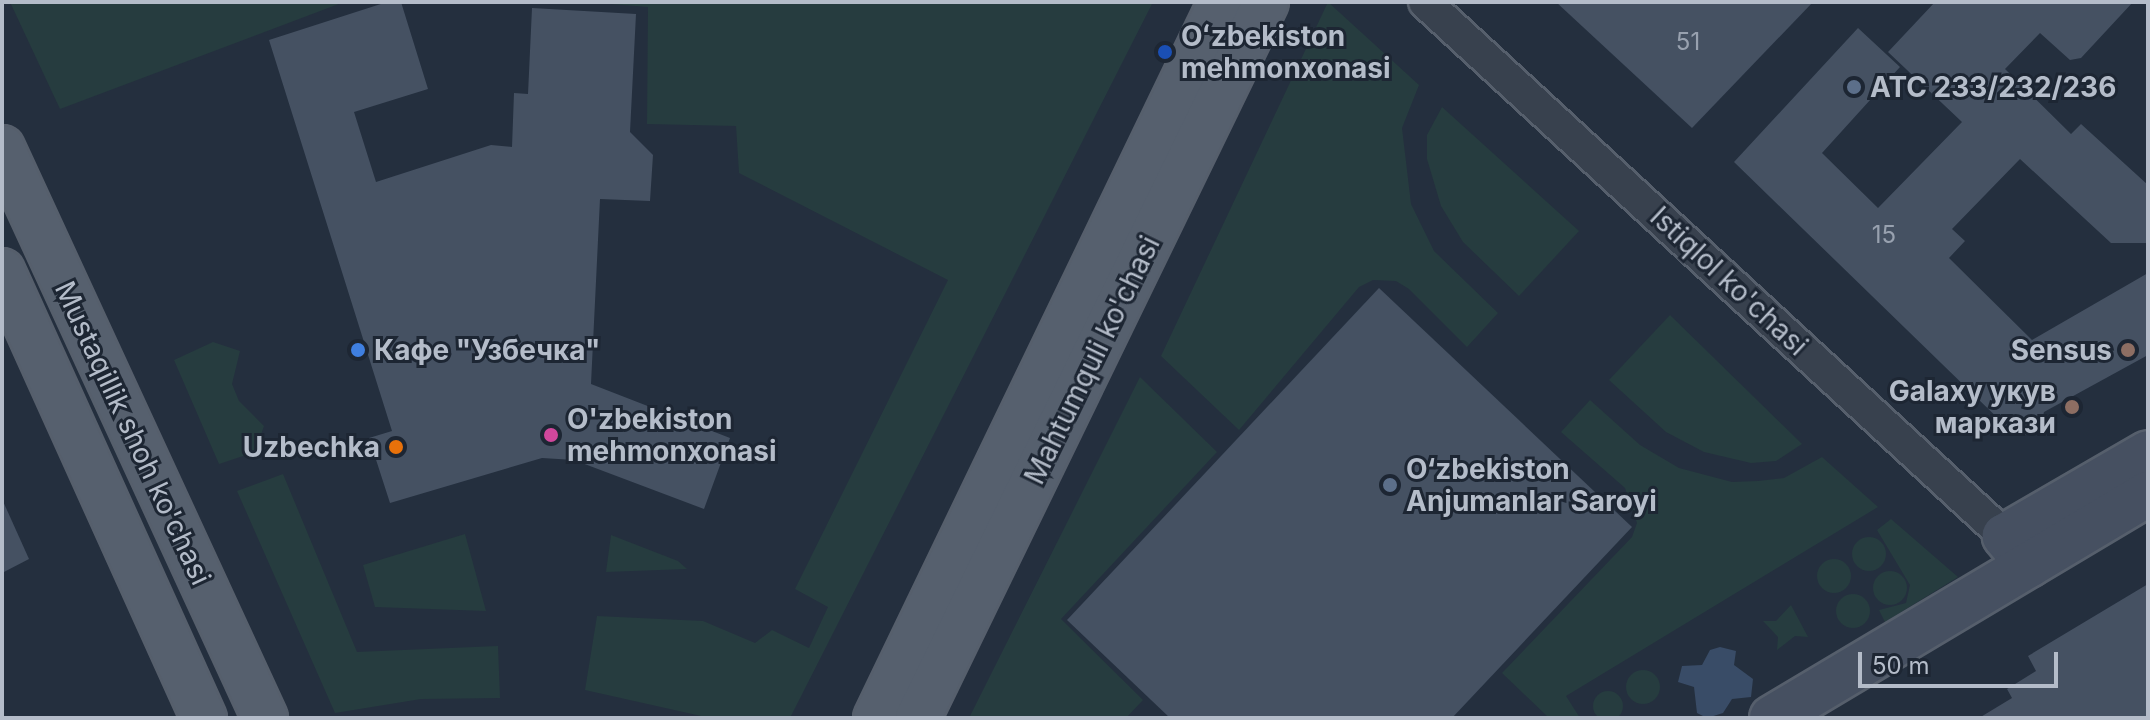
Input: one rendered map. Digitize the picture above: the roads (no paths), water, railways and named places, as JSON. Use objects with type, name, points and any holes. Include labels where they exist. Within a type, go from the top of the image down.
[{"type":"main road","name":"Mahtumquli ko'chasi","points":[[876,718],[1221,2]]},
{"type":"main road","name":"Mahtumquli ko'chasi","points":[[918,718],[1266,2]]},
{"type":"main road","name":"Mustaqillik shoh ko'chasi","points":[[2,148],[265,718]]},
{"type":"main road","name":"Mustaqillik shoh ko'chasi","points":[[2,271],[204,718]]},
{"type":"street","name":"Istiqlol ko'chasi","points":[[1425,2],[2017,550]]},
{"type":"street","points":[[1772,718],[2017,550],[2148,453]]},
{"type":"street","points":[[2017,550],[2148,494]]},
{"type":"water","points":[[1720,647],[1736,651],[1734,665],[1753,679],[1751,697],[1732,699],[1723,713],[1707,718],[1697,713],[1694,687],[1678,682],[1682,666],[1702,665],[1710,650]]},
{"type":"place","name":"Oʻzbekiston mehmonxonasi","points":[[1165,52]]},
{"type":"place","name":"АТС 233/232/236","points":[[1854,87]]},
{"type":"place","name":"Кафе \"Узбечка\"","points":[[358,350]]},
{"type":"place","name":"Sensus","points":[[2128,350]]},
{"type":"place","name":"Galaxy укув маркази","points":[[2072,407]]},
{"type":"place","name":"O'zbekiston mehmonxonasi","points":[[551,435]]},
{"type":"place","name":"Uzbechka","points":[[396,447]]},
{"type":"place","name":"O‘zbekiston Anjumanlar Saroyi","points":[[1390,485]]}]
